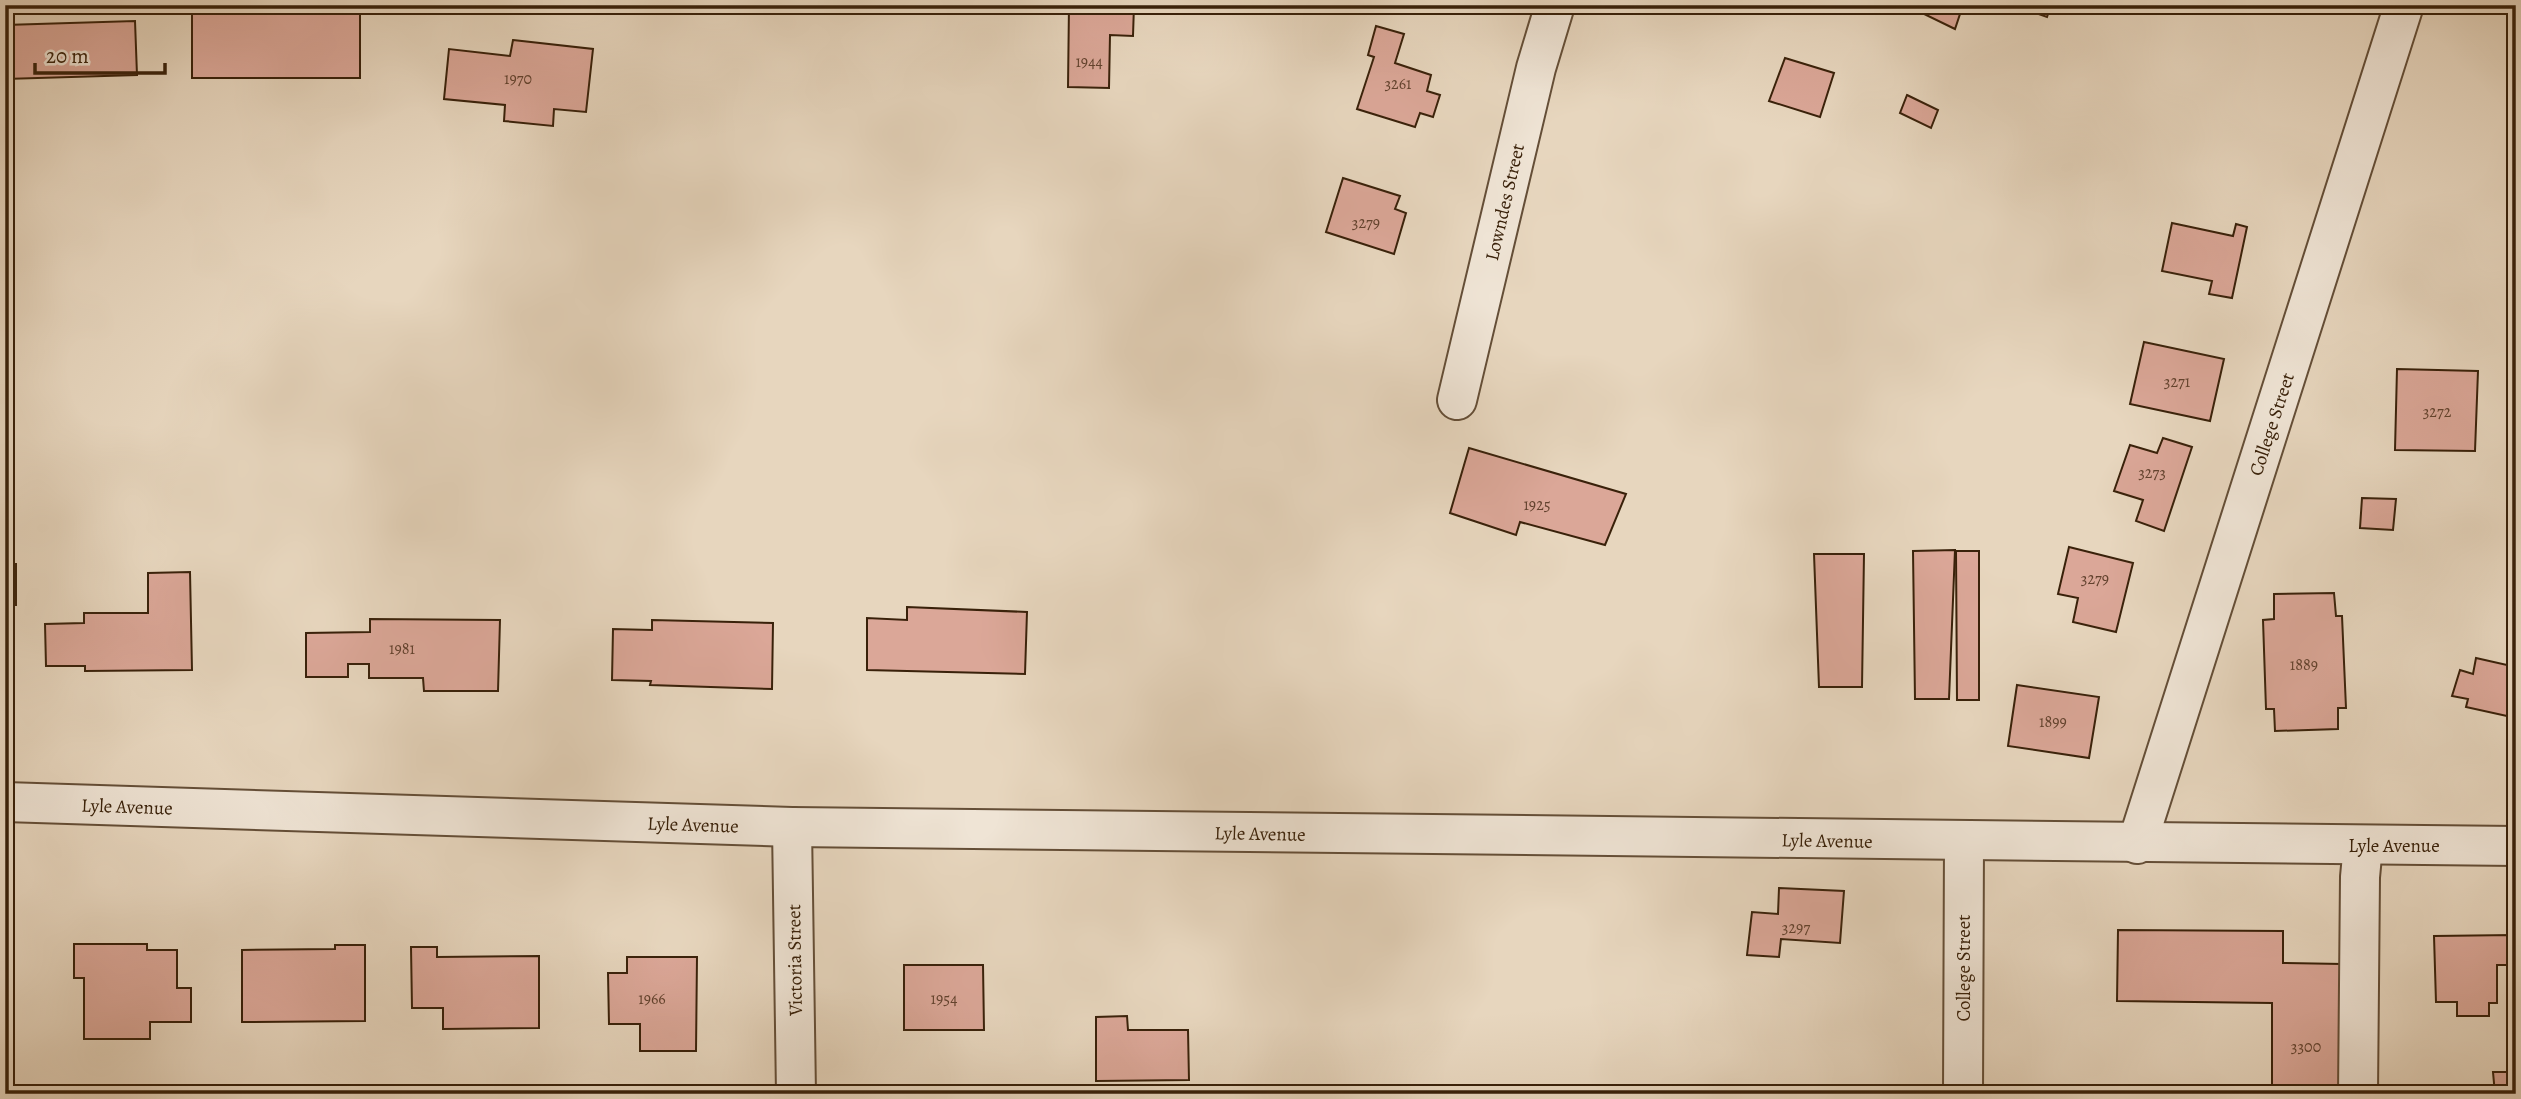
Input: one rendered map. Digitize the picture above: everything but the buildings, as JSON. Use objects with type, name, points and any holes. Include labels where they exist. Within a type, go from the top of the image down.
[{"type":"street","name":"Lowndes Street","points":[[1457,400],[1536,68],[1556,5]]},
{"type":"street","name":"College Street","points":[[2137,844],[2404,5]]},
{"type":"street","name":"Lyle Avenue","points":[[5,802],[792,827],[2137,844],[2516,846]]},
{"type":"street","name":"Victoria Street","points":[[792,827],[796,1094]]},
{"type":"street","name":"College Street","points":[[1963,1094],[1964,842]]},
{"type":"street","points":[[2358,1094],[2360,877],[2363,845]]}]
